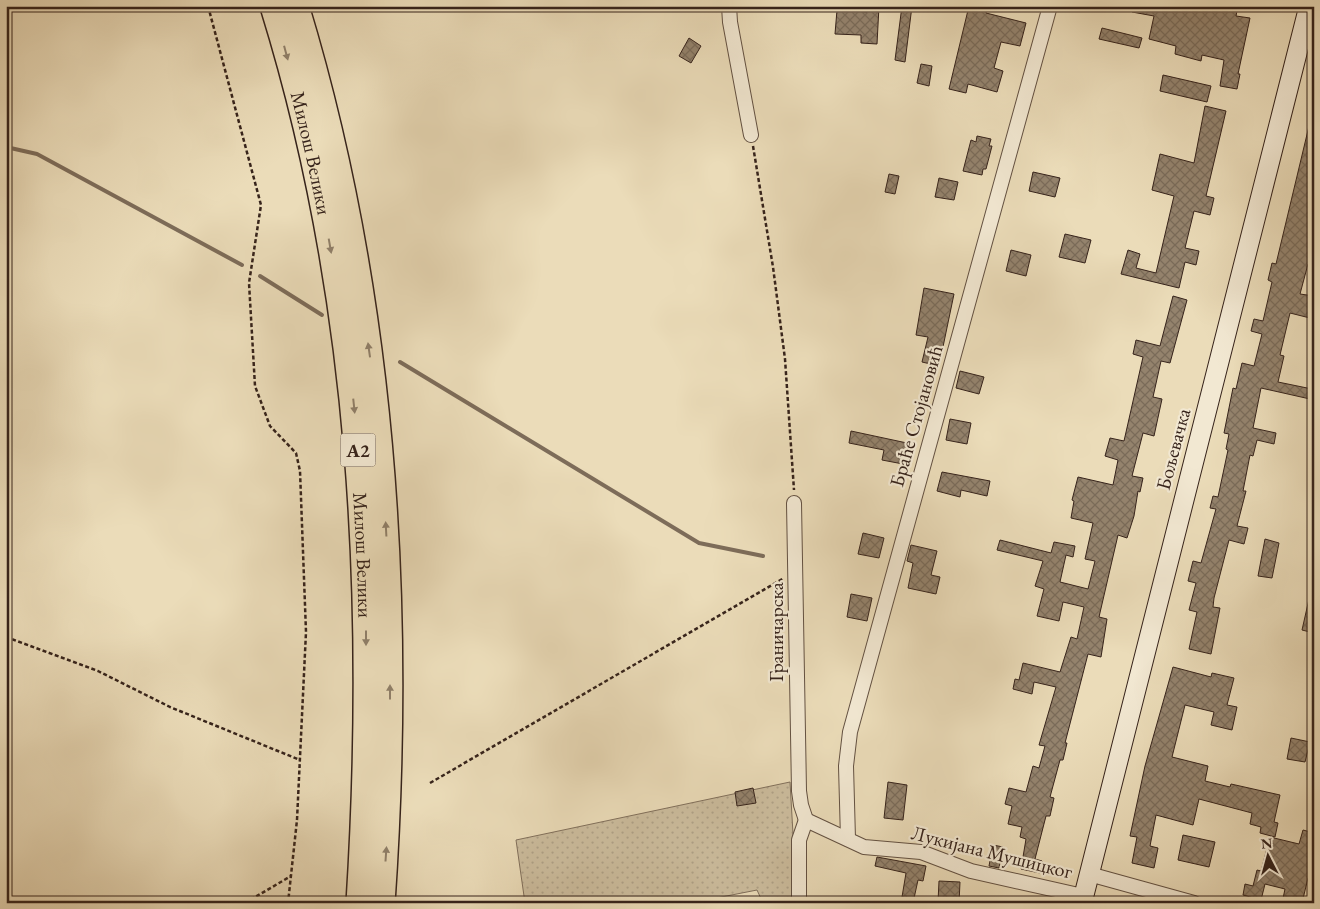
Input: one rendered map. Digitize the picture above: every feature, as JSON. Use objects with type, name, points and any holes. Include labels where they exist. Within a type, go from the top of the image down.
[{"type":"highway","name":"Милош Велики","points":[[273,6],[304,121],[328,234],[350,374],[358,448],[366,595],[366,757],[359,903]]},
{"type":"highway","name":"Милош Велики","points":[[296,6],[320,91],[337,166],[363,305],[382,446],[389,594],[390,674],[386,840],[382,903]]},
{"type":"main road","name":"Бољевачка","points":[[1082,899],[1310,9]]},
{"type":"street","points":[[729,6],[730,22],[751,135]]},
{"type":"street","name":"Браће Стојановић","points":[[848,839],[846,766],[850,732],[1050,6]]},
{"type":"street","name":"Граничарска","points":[[794,503],[799,791],[806,820]]},
{"type":"street","points":[[799,903],[799,840],[806,820]]},
{"type":"street","name":"Лукијана Мушицког","points":[[806,820],[864,847],[921,852],[970,870],[1082,899]]},
{"type":"street","points":[[1089,874],[1194,903]]},
{"type":"path","points":[[208,6],[261,205],[249,283],[255,386],[270,426],[296,454],[300,471],[306,632],[300,760],[288,903]]},
{"type":"path","points":[[751,135],[786,359],[794,503]]},
{"type":"path","points":[[430,783],[796,571]]},
{"type":"path","points":[[6,637],[98,671],[170,707],[300,760]]},
{"type":"path","points":[[245,903],[291,876]]},
{"type":"shaded area","points":[[790,782],[797,903],[763,903],[757,890],[691,903],[525,903],[516,840]]},
{"type":"building","points":[[867,6],[879,6],[877,44],[861,43],[861,35],[835,34],[837,10],[867,12]]},
{"type":"building","points":[[902,6],[912,6],[905,62],[895,60]]},
{"type":"building","points":[[969,6],[987,9],[986,13],[1026,23],[1020,46],[1001,42],[994,68],[1003,71],[997,92],[968,84],[966,93],[949,89]]},
{"type":"building","points":[[1132,6],[1238,6],[1236,16],[1250,18],[1238,74],[1240,74],[1237,89],[1220,86],[1224,60],[1202,55],[1201,61],[1175,54],[1176,46],[1149,39],[1154,16],[1132,12]]},
{"type":"building","points":[[1102,28],[1142,38],[1139,48],[1099,39]]},
{"type":"building","points":[[689,38],[701,46],[691,63],[679,56]]},
{"type":"building","points":[[921,64],[932,66],[929,86],[917,83]]},
{"type":"building","points":[[1163,75],[1211,86],[1207,102],[1160,91]]},
{"type":"building","points":[[1205,106],[1226,111],[1206,196],[1214,198],[1210,215],[1194,211],[1185,248],[1199,251],[1196,265],[1185,262],[1179,288],[1121,274],[1128,250],[1140,254],[1136,268],[1156,273],[1174,196],[1152,190],[1160,154],[1194,163]]},
{"type":"building","points":[[1309,126],[1314,126],[1314,265],[1308,264],[1300,294],[1314,296],[1314,319],[1290,313],[1280,355],[1284,356],[1278,382],[1312,389],[1310,399],[1261,388],[1253,428],[1276,433],[1274,444],[1257,440],[1253,456],[1250,455],[1243,491],[1246,491],[1237,526],[1248,528],[1244,544],[1229,540],[1214,598],[1213,607],[1220,608],[1211,654],[1189,649],[1197,612],[1189,610],[1196,583],[1188,581],[1193,561],[1201,563],[1216,509],[1210,508],[1213,496],[1218,497],[1228,450],[1226,449],[1229,434],[1224,433],[1233,388],[1236,389],[1242,363],[1254,366],[1262,334],[1251,331],[1254,319],[1263,321],[1272,282],[1268,280],[1272,263],[1276,264]]},
{"type":"building","points":[[977,136],[991,139],[989,146],[992,146],[986,169],[983,169],[982,175],[963,171],[971,140],[976,142]]},
{"type":"building","points":[[1033,172],[1060,178],[1055,197],[1029,191]]},
{"type":"building","points":[[889,174],[899,176],[895,194],[885,192]]},
{"type":"building","points":[[939,178],[958,182],[954,200],[935,197]]},
{"type":"building","points":[[1065,234],[1091,240],[1085,263],[1059,257]]},
{"type":"building","points":[[1011,250],[1031,255],[1026,276],[1006,271]]},
{"type":"building","points":[[924,288],[954,294],[939,366],[922,362],[928,337],[916,335]]},
{"type":"building","points":[[1173,296],[1187,300],[1170,363],[1161,361],[1153,397],[1162,399],[1154,436],[1143,433],[1132,476],[1143,478],[1127,538],[1118,535],[1099,617],[1107,619],[1101,657],[1088,654],[1065,743],[1067,743],[1063,760],[1060,760],[1050,797],[1054,798],[1050,816],[1046,816],[1035,859],[1042,861],[1040,873],[1021,869],[1026,839],[1020,837],[1022,827],[1008,824],[1012,806],[1005,804],[1009,788],[1026,792],[1033,766],[1039,768],[1045,746],[1039,745],[1056,687],[1034,682],[1032,694],[1013,689],[1015,679],[1019,680],[1023,663],[1060,672],[1071,637],[1077,639],[1084,607],[1063,602],[1059,621],[1037,616],[1044,589],[1035,586],[1043,561],[997,550],[1000,540],[1051,553],[1054,542],[1075,546],[1073,557],[1066,555],[1060,582],[1088,589],[1095,561],[1085,559],[1093,523],[1071,518],[1074,501],[1072,500],[1078,477],[1113,485],[1118,460],[1105,456],[1110,438],[1124,441],[1143,357],[1133,354],[1136,340],[1160,346]]},
{"type":"building","points":[[960,371],[984,377],[979,394],[956,388]]},
{"type":"building","points":[[950,419],[971,423],[967,444],[946,440]]},
{"type":"building","points":[[851,431],[907,443],[903,464],[882,460],[884,450],[849,443]]},
{"type":"building","points":[[942,472],[990,481],[987,496],[961,490],[960,497],[937,491]]},
{"type":"building","points":[[863,533],[884,538],[879,558],[858,554]]},
{"type":"building","points":[[1265,539],[1279,543],[1272,578],[1258,576]]},
{"type":"building","points":[[911,545],[937,551],[931,575],[940,577],[936,594],[908,588],[913,563],[907,561]]},
{"type":"building","points":[[851,594],[872,598],[867,621],[847,617]]},
{"type":"building","points":[[1309,599],[1314,599],[1314,633],[1302,630]]},
{"type":"building","points":[[1173,667],[1211,677],[1212,673],[1234,678],[1227,705],[1237,707],[1232,730],[1211,725],[1214,712],[1185,705],[1172,757],[1208,766],[1205,781],[1230,787],[1231,784],[1280,795],[1274,822],[1278,823],[1275,837],[1260,833],[1261,827],[1250,824],[1252,813],[1199,799],[1193,825],[1156,815],[1150,846],[1158,848],[1154,868],[1132,863],[1137,837],[1130,836],[1145,766]]},
{"type":"building","points":[[1291,738],[1310,742],[1305,762],[1287,759]]},
{"type":"building","points":[[888,782],[907,785],[903,820],[884,818]]},
{"type":"building","points":[[753,788],[756,803],[737,806],[735,792]]},
{"type":"building","points":[[1303,830],[1314,833],[1314,879],[1308,878],[1302,903],[1282,903],[1285,889],[1265,884],[1261,900],[1243,895],[1245,884],[1253,886],[1257,870],[1261,871],[1270,837],[1299,844]]},
{"type":"building","points":[[1183,835],[1215,842],[1209,867],[1178,860]]},
{"type":"building","points":[[993,845],[1003,847],[999,868],[989,866]]},
{"type":"building","points":[[877,857],[926,866],[923,881],[918,880],[913,903],[901,903],[906,873],[875,866]]},
{"type":"building","points":[[939,881],[960,882],[959,903],[938,902]]},
{"type":"waterway","points":[[6,147],[37,154],[242,265]]},
{"type":"waterway","points":[[260,276],[322,315]]},
{"type":"waterway","points":[[400,362],[699,543],[763,556]]}]
